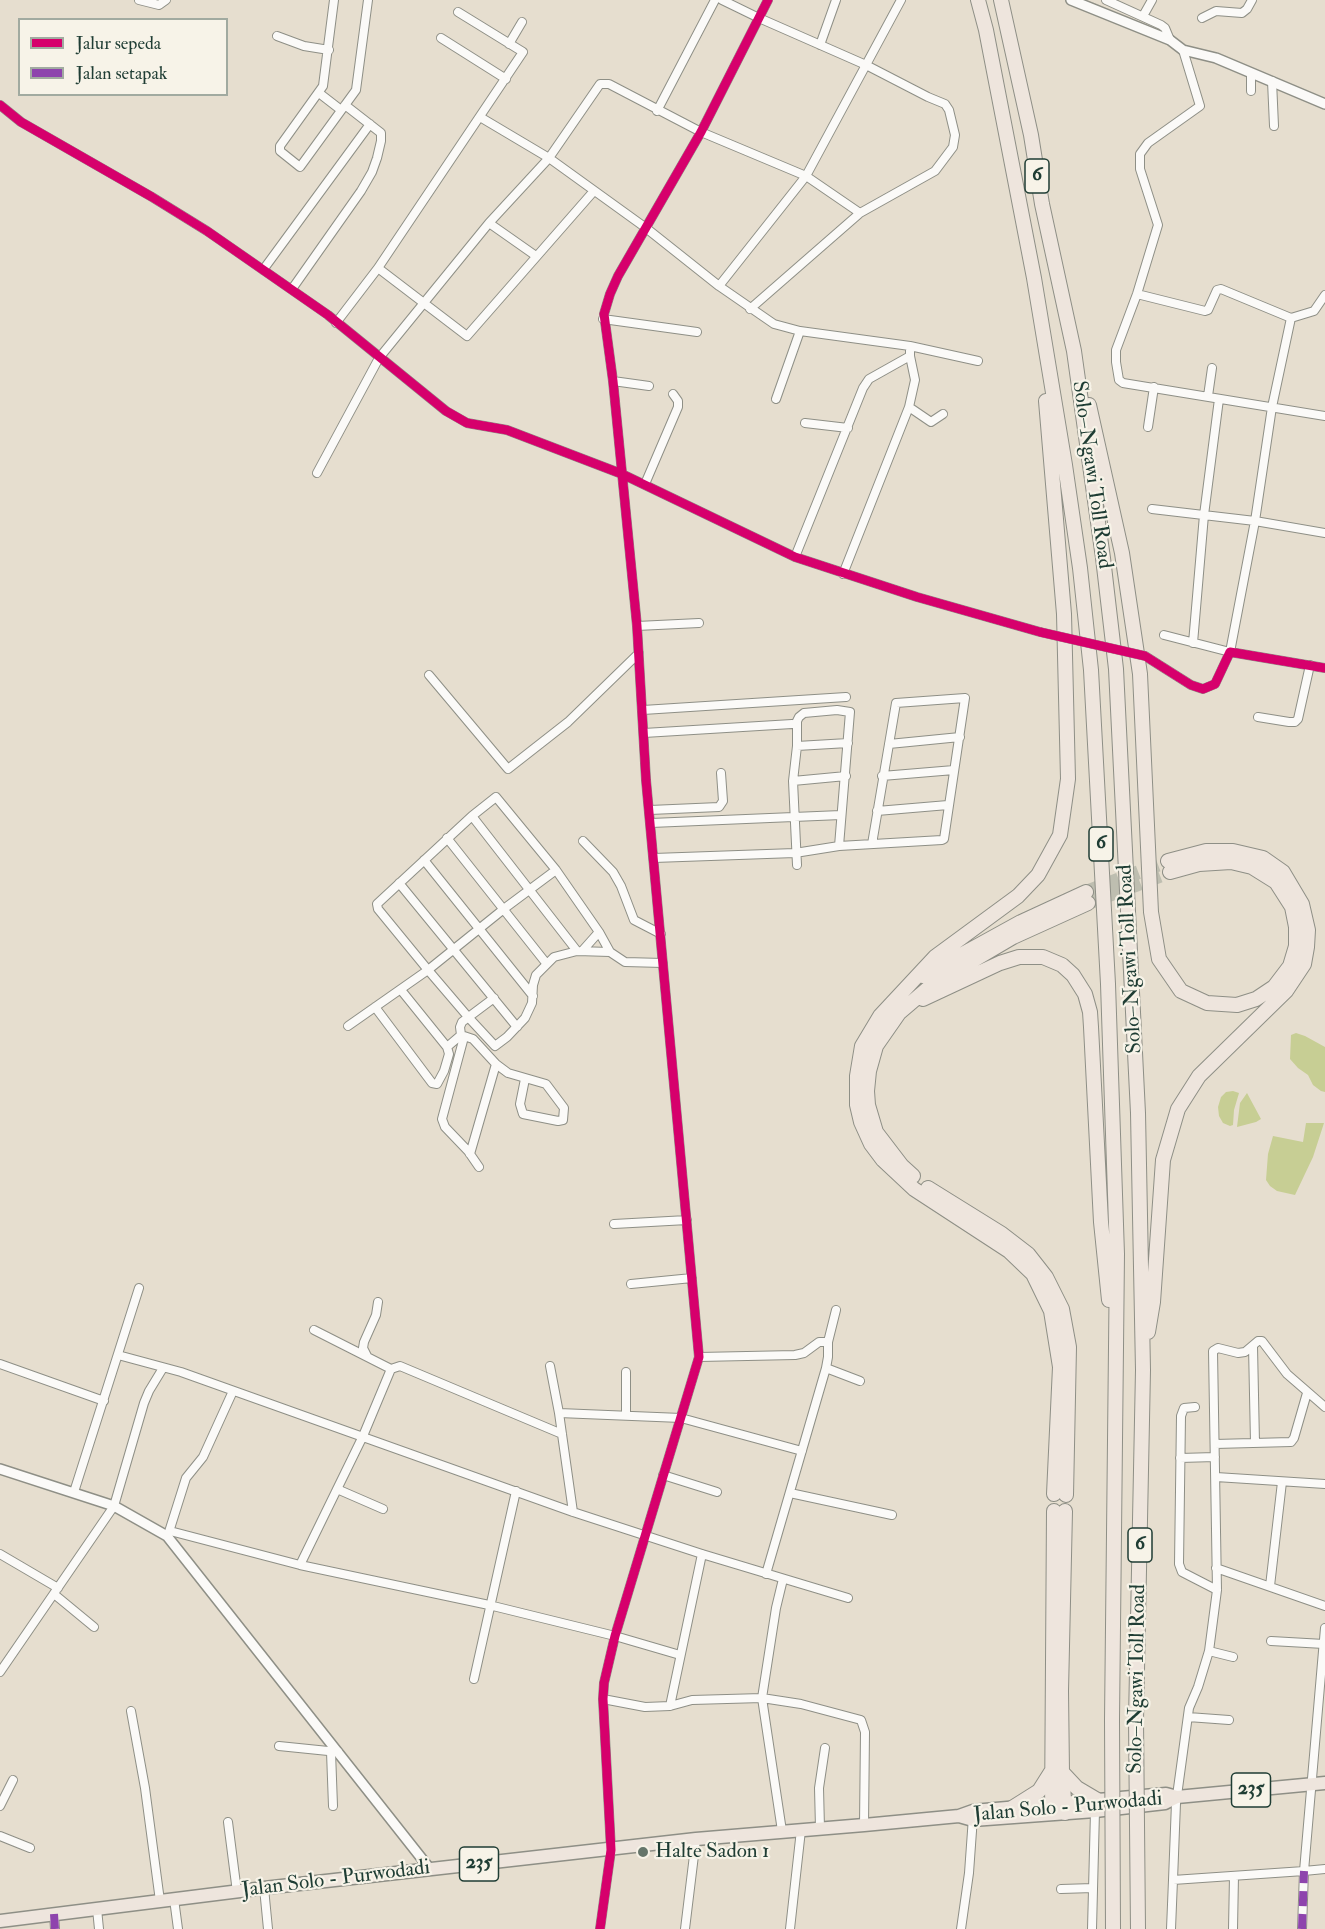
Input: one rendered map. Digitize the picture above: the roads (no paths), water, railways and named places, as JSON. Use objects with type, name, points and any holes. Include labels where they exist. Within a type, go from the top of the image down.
[{"type":"highway","name":"Solo–Ngawi Toll Road","points":[[978,0],[988,40],[1039,308],[1075,534],[1091,670],[1098,768],[1117,1254],[1112,1720],[1113,1929]]},
{"type":"highway","name":"Solo–Ngawi Toll Road","points":[[1000,0],[1031,135],[1042,204],[1074,351],[1116,669],[1136,1067],[1143,1370],[1136,1720],[1138,1929]]},
{"type":"highway","points":[[909,985],[1021,922],[1087,898],[933,984],[899,1013],[876,1046],[869,1071],[867,1091],[868,1105],[876,1132],[902,1166],[922,1184],[1002,1234],[1028,1254],[1046,1276],[1062,1309],[1069,1347],[1060,1495],[1060,1367],[1051,1311],[1032,1274],[1009,1251],[914,1190],[882,1160],[871,1144],[861,1122],[857,1105],[857,1076],[862,1046],[880,1016],[935,957],[1018,896],[1038,875],[1060,836],[1064,819],[1068,779],[1064,614],[1039,308]]},
{"type":"highway","points":[[1074,351],[1086,391],[1122,553],[1138,663],[1151,912],[1160,959],[1181,990],[1207,1003],[1237,1005],[1256,999],[1274,987],[1290,966],[1296,946],[1296,927],[1292,907],[1276,882],[1252,867],[1231,862],[1169,867],[1206,851],[1233,851],[1263,858],[1283,872],[1302,904],[1308,930],[1304,964],[1286,991],[1199,1076],[1178,1109],[1163,1160],[1153,1302],[1143,1370]]},
{"type":"highway","points":[[910,1005],[1000,963],[1019,957],[1043,957],[1062,965],[1073,975],[1085,994],[1090,1012],[1101,1222],[1117,1383]]},
{"type":"highway","points":[[1058,1809],[1057,1772],[1061,1680],[1059,1511]]},
{"type":"highway","points":[[1057,1772],[1097,1806]]},
{"type":"highway","points":[[1003,1812],[1039,1791],[1057,1772]]},
{"type":"main road","name":"Jalan Solo - Purwodadi","points":[[0,1921],[264,1888],[696,1839],[1097,1806],[1166,1794],[1177,1797],[1325,1783]]},
{"type":"street","points":[[139,0],[159,4],[166,0]]},
{"type":"street","points":[[334,0],[325,80],[319,93],[280,146],[280,151],[300,167],[356,90],[368,0]]},
{"type":"street","points":[[657,111],[715,0]]},
{"type":"street","points":[[722,0],[866,64],[947,105],[955,138],[953,147],[935,171],[860,213],[750,309]]},
{"type":"street","points":[[600,1929],[610,1850],[603,1699],[606,1671],[699,1357],[646,780],[637,626],[613,381],[603,319],[610,294],[700,132],[768,0]]},
{"type":"street","points":[[820,45],[836,0]]},
{"type":"street","points":[[719,286],[806,176],[901,0]]},
{"type":"street","points":[[1071,0],[1170,40],[1184,50],[1216,58],[1325,104]]},
{"type":"street","points":[[1106,0],[1163,27],[1170,40]]},
{"type":"street","points":[[1143,16],[1152,0]]},
{"type":"street","points":[[1202,18],[1216,11],[1242,13],[1248,9],[1252,0]]},
{"type":"street","points":[[336,323],[378,268],[523,52],[458,12]]},
{"type":"street","points":[[509,44],[522,22]]},
{"type":"street","points":[[277,36],[304,46],[329,50]]},
{"type":"street","points":[[441,38],[506,79]]},
{"type":"street","points":[[1184,50],[1200,106],[1148,143],[1140,154],[1140,169],[1158,225],[1137,294],[1118,343],[1116,362],[1119,380],[1123,383],[1325,416]]},
{"type":"street","points":[[1251,74],[1251,92]]},
{"type":"street","points":[[1272,81],[1274,126]]},
{"type":"street","points":[[317,473],[379,358],[489,223],[549,158],[600,84],[609,84],[700,132],[806,176],[860,213]]},
{"type":"street","points":[[292,289],[372,172],[382,136],[369,124],[319,93]]},
{"type":"street","points":[[0,105],[21,122],[153,197],[292,289],[446,411],[467,423],[507,430],[622,474],[795,557],[916,597],[1040,632],[1145,656],[1191,685],[1203,689],[1215,684],[1230,652],[1255,521],[1272,407],[1291,318]]},
{"type":"street","points":[[480,117],[549,158],[593,192],[646,228],[750,309],[774,324],[800,331],[910,346],[978,361]]},
{"type":"street","points":[[263,270],[369,124]]},
{"type":"street","points":[[378,268],[467,336],[593,192]]},
{"type":"street","points":[[489,223],[536,256]]},
{"type":"street","points":[[1137,294],[1205,311],[1208,310],[1217,290],[1221,290],[1291,318],[1314,311],[1325,314]]},
{"type":"street","points":[[1314,311],[1325,295]]},
{"type":"street","points":[[603,319],[697,333]]},
{"type":"street","points":[[776,399],[800,331]]},
{"type":"street","points":[[843,574],[909,407],[915,380],[910,346]]},
{"type":"street","points":[[795,557],[869,379],[910,356]]},
{"type":"street","points":[[1208,396],[1212,368]]},
{"type":"street","points":[[613,381],[649,386]]},
{"type":"street","points":[[1148,427],[1154,387]]},
{"type":"street","points":[[645,484],[679,404],[673,394]]},
{"type":"street","points":[[1193,644],[1204,515],[1219,399]]},
{"type":"street","points":[[909,407],[931,422],[944,414]]},
{"type":"street","points":[[805,423],[848,428]]},
{"type":"street","points":[[1152,509],[1255,521],[1325,533]]},
{"type":"street","points":[[637,626],[699,623]]},
{"type":"street","points":[[1164,635],[1230,652],[1325,668]]},
{"type":"street","points":[[429,675],[508,769],[568,722],[639,653]]},
{"type":"street","points":[[1258,717],[1289,722],[1295,722],[1298,719],[1310,665]]},
{"type":"street","points":[[643,710],[846,697]]},
{"type":"street","points":[[654,858],[795,853],[839,846],[872,844],[944,839],[965,698],[898,702],[896,704],[872,844]]},
{"type":"street","points":[[797,865],[793,781],[797,721],[804,713],[837,710],[850,712],[839,846]]},
{"type":"street","points":[[644,733],[792,724]]},
{"type":"street","points":[[889,744],[960,737]]},
{"type":"street","points":[[797,746],[848,743]]},
{"type":"street","points":[[882,776],[954,770]]},
{"type":"street","points":[[650,810],[719,807],[723,801],[721,773]]},
{"type":"street","points":[[793,781],[846,776]]},
{"type":"street","points":[[610,952],[580,951],[562,954],[546,963],[533,985],[533,996],[528,1013],[507,1037],[495,1046],[468,1018],[377,907],[379,900],[496,797],[556,870],[599,932],[610,952],[625,962],[663,963]]},
{"type":"street","points":[[877,811],[948,804]]},
{"type":"street","points":[[651,824],[841,815]]},
{"type":"street","points":[[472,816],[580,951]]},
{"type":"street","points":[[447,838],[505,908],[546,963]]},
{"type":"street","points":[[584,841],[613,872],[634,920],[661,934]]},
{"type":"street","points":[[424,860],[533,996]]},
{"type":"street","points":[[348,1026],[428,970],[556,870]]},
{"type":"street","points":[[399,883],[517,1027]]},
{"type":"street","points":[[580,951],[599,932]]},
{"type":"street","points":[[375,1007],[432,1083],[437,1084],[449,1054],[447,1047],[401,990]]},
{"type":"street","points":[[479,1167],[445,1127],[442,1119],[462,1036],[460,1027],[462,1022],[494,998]]},
{"type":"street","points":[[447,1047],[462,1036]]},
{"type":"street","points":[[462,1036],[473,1039],[496,1064],[508,1073],[546,1084],[564,1108],[563,1120],[523,1114],[520,1104],[525,1078]]},
{"type":"street","points":[[470,1154],[496,1064]]},
{"type":"street","points":[[614,1224],[687,1220]]},
{"type":"street","points":[[631,1284],[692,1278]]},
{"type":"street","points":[[74,1492],[139,1288]]},
{"type":"street","points":[[367,1356],[363,1348],[364,1342],[376,1315],[378,1302]]},
{"type":"street","points":[[766,1574],[826,1368],[828,1342],[836,1310]]},
{"type":"street","points":[[314,1330],[391,1369],[400,1366],[562,1434]]},
{"type":"street","points":[[1171,1929],[1177,1797],[1188,1717],[1209,1652],[1217,1590],[1213,1351],[1218,1348],[1238,1353],[1245,1352],[1260,1341],[1266,1344],[1287,1374],[1325,1407]]},
{"type":"street","points":[[699,1357],[795,1355],[804,1353],[819,1342],[828,1342]]},
{"type":"street","points":[[1253,1346],[1255,1443]]},
{"type":"street","points":[[118,1355],[233,1391],[573,1512],[848,1598]]},
{"type":"street","points":[[0,1364],[104,1401]]},
{"type":"street","points":[[550,1366],[573,1512]]},
{"type":"street","points":[[1,1669],[114,1506],[144,1403],[163,1368]]},
{"type":"street","points":[[826,1368],[860,1381]]},
{"type":"street","points":[[300,1565],[363,1436],[391,1369]]},
{"type":"street","points":[[626,1372],[626,1415]]},
{"type":"street","points":[[169,1534],[186,1478],[203,1457],[233,1391]]},
{"type":"street","points":[[1215,1444],[1291,1442],[1307,1393]]},
{"type":"street","points":[[1195,1407],[1184,1408],[1182,1411],[1179,1568],[1217,1590]]},
{"type":"street","points":[[559,1413],[681,1418],[802,1451]]},
{"type":"street","points":[[1180,1458],[1215,1457]]},
{"type":"street","points":[[0,1468],[114,1506],[169,1534],[300,1565],[489,1605],[615,1636],[680,1655]]},
{"type":"street","points":[[663,1475],[717,1492]]},
{"type":"street","points":[[1216,1477],[1325,1484]]},
{"type":"street","points":[[1270,1586],[1282,1482]]},
{"type":"street","points":[[337,1489],[383,1509]]},
{"type":"street","points":[[474,1679],[516,1491]]},
{"type":"street","points":[[790,1493],[892,1515]]},
{"type":"street","points":[[169,1534],[334,1752],[430,1869]]},
{"type":"street","points":[[0,1554],[56,1591],[94,1627]]},
{"type":"street","points":[[670,1706],[702,1554]]},
{"type":"street","points":[[1216,1568],[1325,1606]]},
{"type":"street","points":[[782,1831],[762,1698],[776,1608],[783,1579]]},
{"type":"street","points":[[1302,1929],[1304,1871],[1325,1628]]},
{"type":"street","points":[[1271,1641],[1324,1644]]},
{"type":"street","points":[[1209,1652],[1233,1657]]},
{"type":"street","points":[[603,1699],[645,1707],[670,1706],[692,1700],[762,1698],[801,1704],[862,1721],[865,1732],[864,1825]]},
{"type":"street","points":[[131,1711],[145,1788],[160,1901]]},
{"type":"street","points":[[1188,1717],[1229,1720]]},
{"type":"street","points":[[279,1746],[334,1752]]},
{"type":"street","points":[[820,1828],[819,1788],[825,1748]]},
{"type":"street","points":[[333,1806],[334,1752]]},
{"type":"street","points":[[0,1806],[13,1780]]},
{"type":"street","points":[[1092,1929],[1097,1806]]},
{"type":"street","points":[[961,1929],[969,1873],[973,1815]]},
{"type":"street","points":[[228,1822],[237,1892]]},
{"type":"street","points":[[790,1929],[801,1830]]},
{"type":"street","points":[[0,1836],[30,1848]]},
{"type":"street","points":[[686,1929],[696,1839]]},
{"type":"street","points":[[1173,1880],[1325,1869]]},
{"type":"street","points":[[1233,1929],[1234,1876]]},
{"type":"street","points":[[264,1888],[268,1929]]},
{"type":"street","points":[[1061,1889],[1093,1888]]},
{"type":"street","points":[[174,1899],[178,1929]]},
{"type":"street","points":[[97,1909],[99,1929]]},
{"type":"street","points":[[54,1914],[55,1929]]},
{"type":"tunnel","points":[[1086,892],[1168,861]]},
{"type":"tunnel","points":[[1088,903],[1170,872]]},
{"type":"place","name":"Halte Sadon 1","points":[[643,1852]]}]
